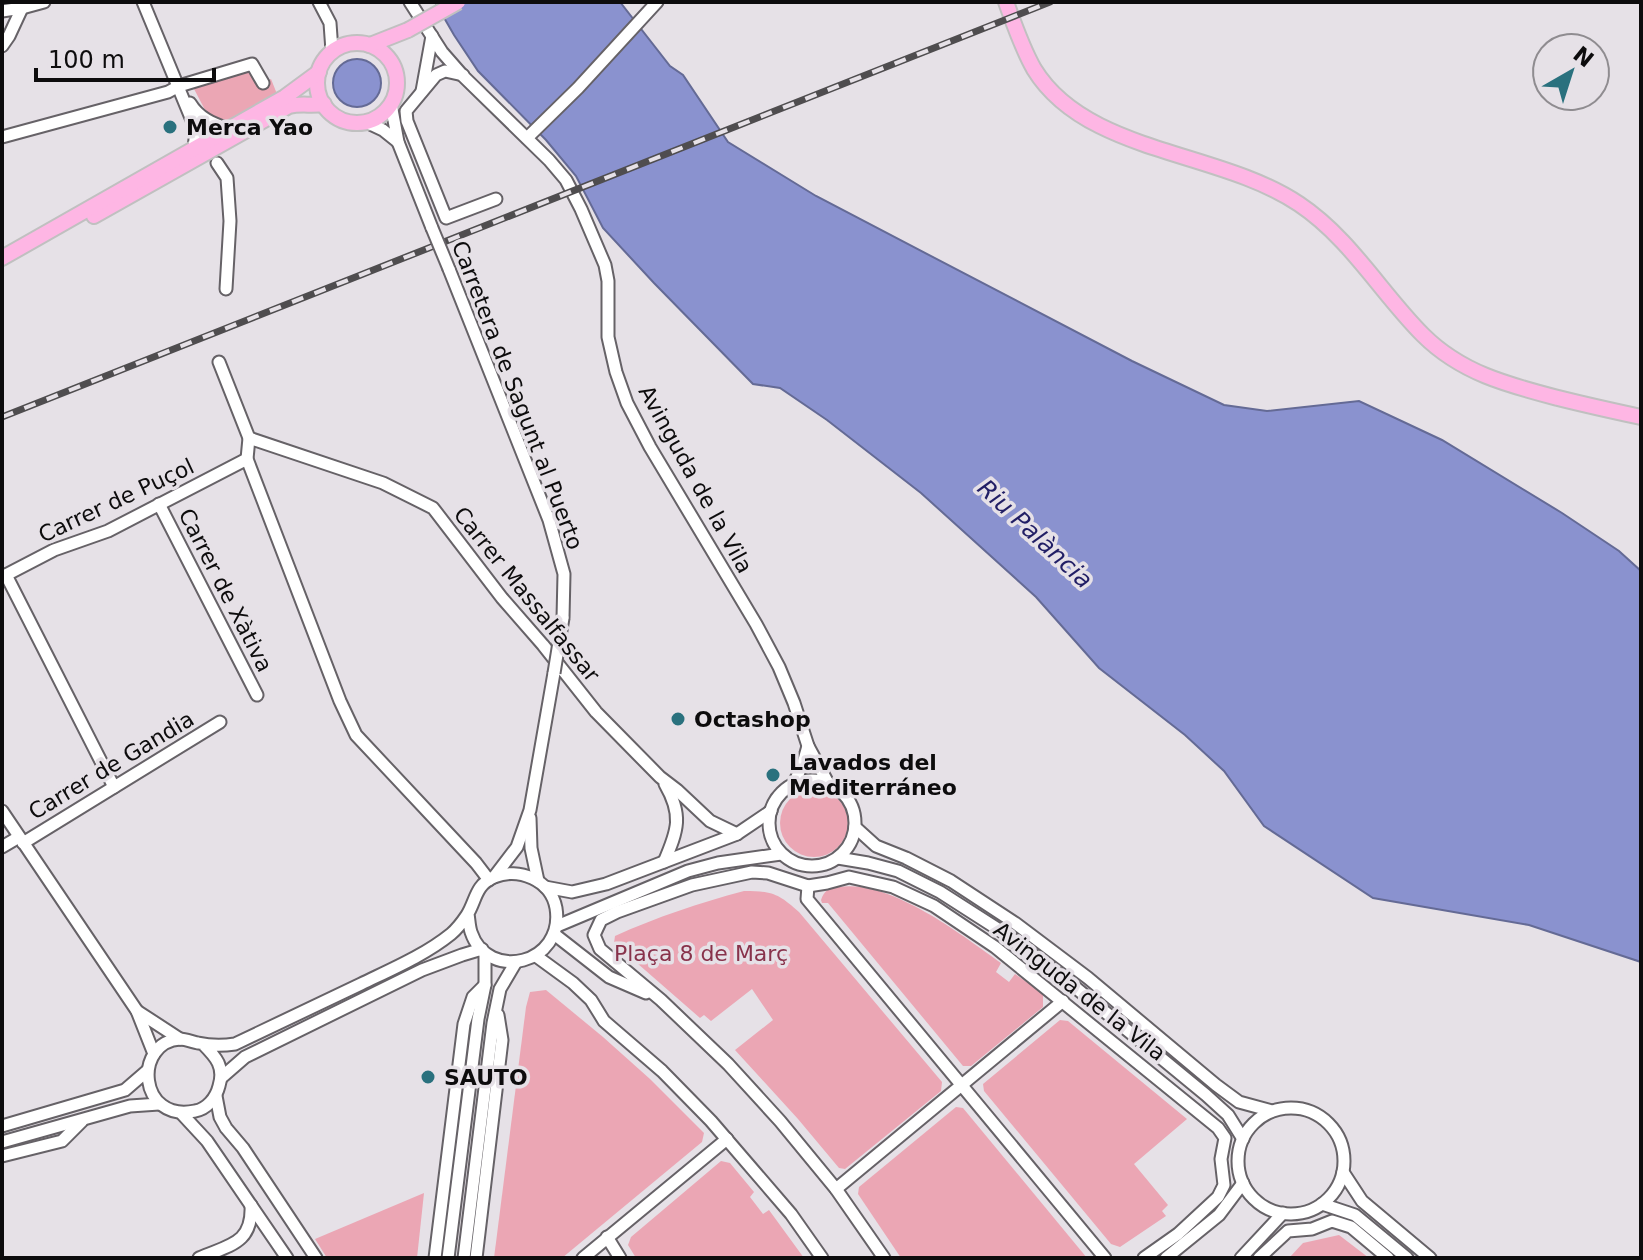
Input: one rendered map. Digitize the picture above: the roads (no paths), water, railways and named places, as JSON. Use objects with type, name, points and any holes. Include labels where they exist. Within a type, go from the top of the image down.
[{"type":"main road","points":[[370,45],[408,30],[458,2]]},
{"type":"main road","points":[[1006,2],[1034,69],[1052,92],[1078,115],[1110,132],[1245,176],[1302,206],[1343,242],[1425,337],[1449,357],[1478,373],[1504,384],[1641,417]]},
{"type":"main road","points":[[393,66],[400,42],[408,30]]},
{"type":"main road","points":[[351,43],[370,45],[381,50],[393,66],[397,85],[391,104],[380,115],[366,122],[342,120],[318,94],[316,83],[319,72],[332,51],[351,43]]},
{"type":"main road","points":[[228,135],[319,72]]},
{"type":"main road","points":[[2,258],[228,135],[289,106],[324,104]]},
{"type":"main road","points":[[2,269],[194,154]]},
{"type":"street","points":[[2,11],[44,2]]},
{"type":"street","points":[[143,2],[196,130],[194,154],[217,163],[227,178],[230,221],[226,289]]},
{"type":"street","points":[[319,2],[330,23],[332,51]]},
{"type":"street","name":"Avinguda de la Vila","points":[[410,2],[442,52],[463,76],[566,180],[599,248],[608,281],[608,337],[627,403],[779,667],[808,746],[828,783]]},
{"type":"street","points":[[527,138],[657,2]]},
{"type":"street","points":[[2,46],[22,8]]},
{"type":"street","points":[[422,91],[432,36]]},
{"type":"street","points":[[2,137],[168,92],[252,64],[263,83]]},
{"type":"street","points":[[463,76],[445,71],[436,75],[406,111],[407,121],[446,218],[496,199]]},
{"type":"street","points":[[179,86],[193,109],[228,135],[217,163]]},
{"type":"street","name":"Carretera de Sagunt al Puerto","points":[[391,104],[398,142],[549,520],[564,574],[563,618],[530,810],[517,847],[491,879]]},
{"type":"street","points":[[366,122],[398,142]]},
{"type":"street","points":[[219,362],[249,438],[247,459],[356,735],[491,879]]},
{"type":"street","name":"Carrer Massalfassar","points":[[249,438],[383,483],[433,508],[596,712],[660,777],[710,821],[737,834]]},
{"type":"street","name":"Carrer de Puçol","points":[[4,576],[54,550],[108,531],[247,459]]},
{"type":"street","name":"Carrer de Xàtiva","points":[[159,504],[257,695]]},
{"type":"street","points":[[4,576],[114,787]]},
{"type":"street","name":"Carrer de Gandia","points":[[2,847],[21,840],[114,787],[220,722]]},
{"type":"street","points":[[794,784],[808,746]]},
{"type":"street","name":"Carrer Massalfassar","points":[[660,777],[677,810],[675,836],[664,862]]},
{"type":"street","points":[[811,780],[828,783],[848,799],[853,809],[855,827],[850,844],[838,858],[819,866],[799,864],[781,854],[770,834],[771,811],[779,795],[794,784],[811,780]]},
{"type":"street","name":"Carretera de Sagunt al Puerto","points":[[530,810],[531,848],[542,884]]},
{"type":"street","points":[[2,811],[137,1011],[154,1054]]},
{"type":"street","points":[[137,1011],[180,1039],[219,1046],[235,1044],[413,958],[453,933],[468,914],[475,894],[491,879],[508,873],[524,875],[542,884],[572,892],[606,884],[737,834],[771,811]]},
{"type":"street","name":"Avinguda de la Vila","points":[[855,827],[876,846],[951,881],[1015,923],[1088,978],[1239,1102],[1272,1111]]},
{"type":"street","points":[[555,930],[688,871],[718,863],[781,854]]},
{"type":"street","name":"Avinguda de la Vila","points":[[838,858],[898,871],[940,892],[1004,933],[1206,1095],[1228,1115],[1243,1139]]},
{"type":"street","points":[[884,1258],[836,1189],[728,1064],[661,1000],[600,949],[594,935],[601,920],[692,885],[752,872],[768,873],[808,886],[807,899],[1105,1258]]},
{"type":"street","name":"Avinguda de la Vila","points":[[808,886],[849,877],[893,887],[934,906],[995,947],[1218,1128],[1225,1138],[1221,1159],[1224,1185],[1218,1197],[1188,1224]]},
{"type":"street","points":[[468,914],[471,933],[484,951],[500,960],[516,962],[536,956],[547,947],[555,930],[556,905],[542,884]]},
{"type":"street","points":[[555,930],[609,977],[661,1000]]},
{"type":"street","points":[[448,1258],[485,985],[484,951]]},
{"type":"street","points":[[316,1258],[220,1117],[216,1096],[222,1077],[245,1057],[422,970],[462,955],[484,951]]},
{"type":"street","points":[[536,956],[591,1000],[604,1021],[662,1071],[727,1139],[791,1214],[822,1258]]},
{"type":"street","points":[[464,1258],[496,1007],[500,989],[516,962]]},
{"type":"street","points":[[435,1258],[464,1024],[473,997],[485,985]]},
{"type":"street","points":[[836,1189],[1063,1001]]},
{"type":"street","points":[[476,1258],[502,1040],[496,1007]]},
{"type":"street","points":[[2,1126],[125,1090],[147,1071],[154,1054],[166,1044],[180,1039]]},
{"type":"street","points":[[203,1044],[217,1058],[222,1077]]},
{"type":"street","points":[[147,1071],[149,1089],[159,1104],[170,1111],[182,1114],[201,1110],[216,1096]]},
{"type":"street","points":[[2,1142],[130,1106],[159,1104]]},
{"type":"street","points":[[1302,1109],[1322,1118],[1333,1129],[1343,1147],[1343,1172],[1335,1190],[1322,1204],[1303,1213],[1268,1209],[1252,1197],[1243,1183],[1238,1161],[1243,1139],[1254,1122],[1272,1111],[1302,1109]]},
{"type":"street","points":[[182,1114],[207,1141],[287,1258]]},
{"type":"street","points":[[2,1156],[62,1141],[83,1120]]},
{"type":"street","points":[[583,1258],[727,1139]]},
{"type":"street","points":[[1343,1172],[1362,1201],[1430,1258]]},
{"type":"street","points":[[1166,1258],[1219,1215],[1243,1183]]},
{"type":"street","points":[[1322,1204],[1355,1215],[1407,1258]]},
{"type":"street","points":[[199,1258],[243,1238],[252,1221],[251,1205]]},
{"type":"street","points":[[1241,1258],[1283,1213]]},
{"type":"street","points":[[1259,1258],[1288,1231],[1312,1229],[1332,1221],[1351,1227],[1388,1258]]},
{"type":"street","points":[[1144,1258],[1188,1224],[1198,1234]]},
{"type":"street","points":[[607,1237],[620,1258]]},
{"type":"water","name":"Riu Palància","points":[[435,2],[620,2],[670,66],[683,75],[728,142],[816,196],[1132,361],[1224,405],[1267,411],[1359,401],[1442,440],[1619,551],[1641,571],[1641,962],[1529,925],[1373,898],[1264,826],[1224,771],[1185,735],[1099,668],[1036,597],[921,493],[827,420],[780,388],[753,384],[603,228],[576,176],[546,140],[478,71]]},
{"type":"water","points":[[357,59],[374,66],[381,83],[374,100],[357,107],[340,100],[333,83],[340,66]]},
{"type":"railway","points":[[2,417],[1050,2]]},
{"type":"place","name":"Merca Yao","points":[[170,127]]},
{"type":"place","name":"Octashop","points":[[678,719]]},
{"type":"place","name":"Lavados del Mediterráneo","points":[[773,775]]},
{"type":"place","name":"SAUTO","points":[[428,1077]]},
{"type":"park label","name":"Plaça 8 de Març","points":[[701,953]]}]
